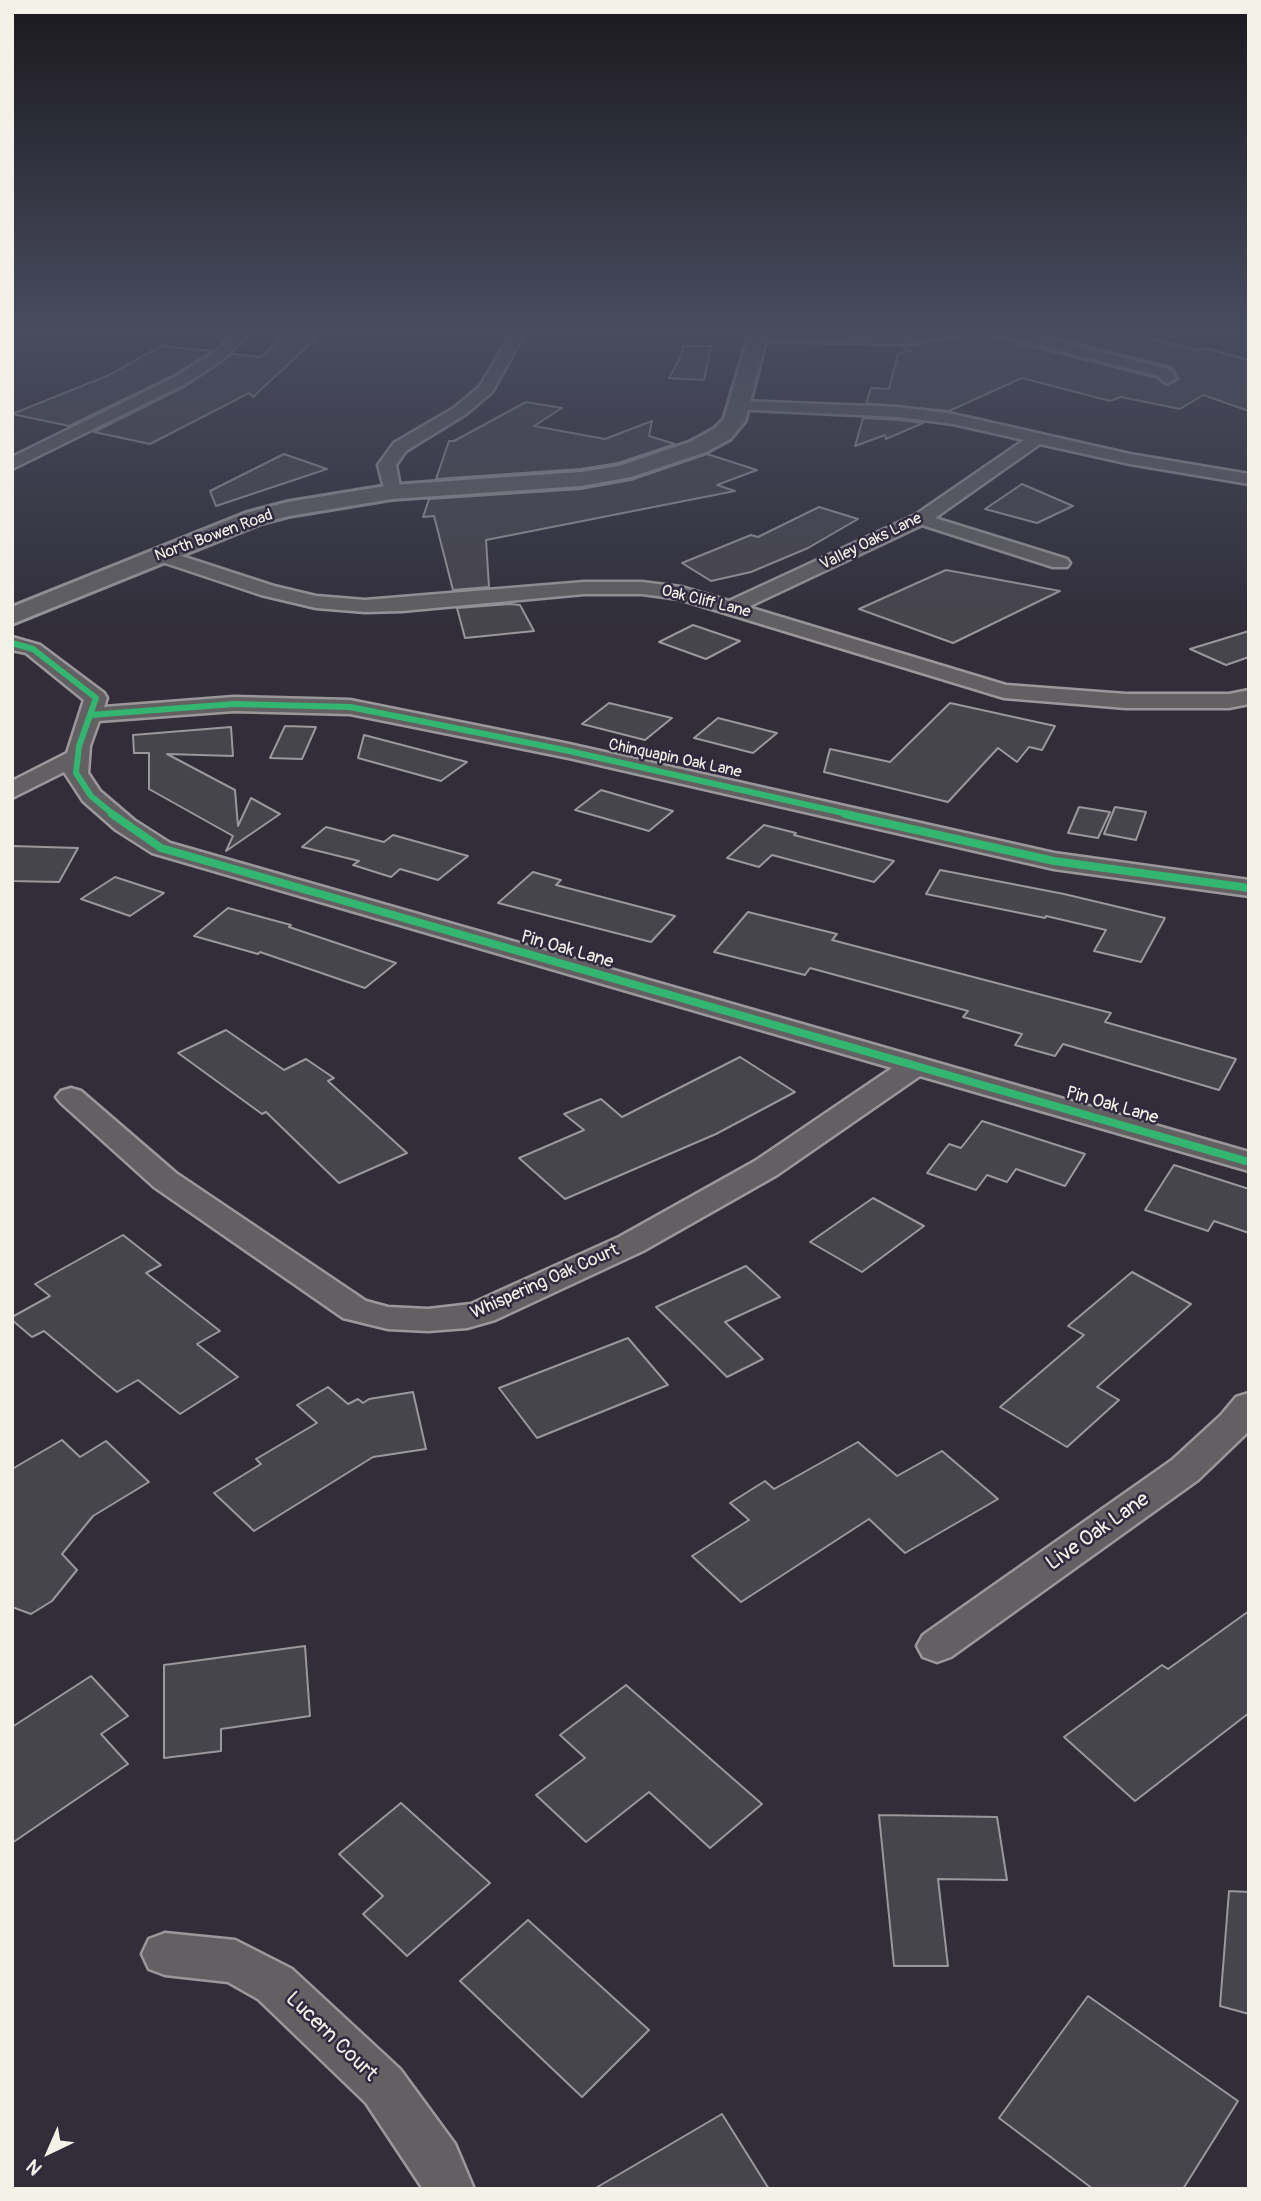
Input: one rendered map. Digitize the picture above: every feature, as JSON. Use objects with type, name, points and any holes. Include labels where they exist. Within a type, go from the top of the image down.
[{"type":"street","points":[[12,464],[80,431]]},
{"type":"street","points":[[392,492],[387,465],[400,447],[427,431]]},
{"type":"street","name":"North Bowen Road","points":[[12,616],[254,518],[288,509],[392,492],[523,484],[623,472],[659,462],[725,431]]},
{"type":"street","points":[[1001,431],[1129,459],[1249,479]]},
{"type":"street","name":"Valley Oaks Lane","points":[[732,607],[920,519],[1035,439]]},
{"type":"street","points":[[24,442],[49,446]]},
{"type":"street","points":[[920,519],[1060,563]]},
{"type":"street","name":"Oak Cliff Lane","points":[[160,555],[268,592],[316,602],[365,606],[584,588],[631,588],[681,593],[1004,691],[1126,701],[1228,701],[1249,697]]},
{"type":"street","points":[[12,643],[33,649],[96,698],[90,715]]},
{"type":"street","name":"Chinquapin Oak Lane","points":[[90,715],[234,704],[350,707],[610,759],[1054,861],[1249,888]]},
{"type":"street","name":"Pin Oak Lane","points":[[90,715],[76,773],[90,796],[125,825],[161,848],[1249,1162]]},
{"type":"street","points":[[12,792],[78,756]]},
{"type":"street","name":"Whispering Oak Court","points":[[71,1097],[166,1180],[355,1310],[388,1318],[428,1320],[467,1317],[483,1312],[631,1244],[766,1168],[915,1066]]},
{"type":"street","name":"Live Oak Lane","points":[[937,1646],[1185,1470],[1234,1424],[1249,1406]]},
{"type":"street","name":"Lucern Court","points":[[165,1954],[235,1961],[275,1984],[383,2086],[437,2162],[449,2189]]},
{"type":"building","points":[[97,431],[176,431],[150,444],[94,432]]},
{"type":"building","points":[[473,431],[560,431],[605,439],[627,431],[650,431],[649,436],[675,444],[618,463],[581,469],[436,479],[449,441]]},
{"type":"building","points":[[859,431],[905,431],[886,439],[885,435],[855,446]]},
{"type":"building","points":[[284,454],[327,469],[216,506],[210,491]]},
{"type":"building","points":[[707,454],[757,470],[717,485],[735,491],[486,540],[489,587],[453,590],[434,516],[423,517],[429,499],[581,489],[631,480]]},
{"type":"building","points":[[1022,484],[1073,506],[1037,523],[985,509]]},
{"type":"building","points":[[819,507],[858,519],[808,548],[751,572],[711,581],[682,563],[751,535],[758,537]]},
{"type":"building","points":[[946,570],[1060,591],[953,643],[859,609]]},
{"type":"building","points":[[520,605],[534,631],[465,638],[457,608]]},
{"type":"building","points":[[693,625],[740,641],[706,659],[659,642]]},
{"type":"building","points":[[1249,631],[1249,657],[1226,665],[1190,649]]},
{"type":"building","points":[[609,703],[672,718],[645,740],[582,724]]},
{"type":"building","points":[[950,703],[1055,726],[1042,750],[1029,747],[1017,762],[998,748],[948,802],[824,772],[830,749],[890,762]]},
{"type":"building","points":[[718,718],[777,733],[753,753],[694,738]]},
{"type":"building","points":[[285,726],[316,727],[302,759],[270,758]]},
{"type":"building","points":[[231,727],[233,756],[167,754],[235,790],[238,826],[251,798],[280,814],[226,851],[233,836],[149,789],[149,753],[134,753],[133,735]]},
{"type":"building","points":[[364,735],[467,762],[441,781],[358,758]]},
{"type":"building","points":[[601,790],[673,811],[649,831],[575,810]]},
{"type":"building","points":[[1079,807],[1110,812],[1098,838],[1068,833]]},
{"type":"building","points":[[1115,807],[1146,812],[1136,840],[1104,834]]},
{"type":"building","points":[[764,825],[894,861],[874,882],[772,855],[759,867],[727,858]]},
{"type":"building","points":[[326,827],[384,842],[393,835],[468,856],[438,880],[400,869],[391,877],[353,865],[359,861],[302,847]]},
{"type":"building","points":[[12,846],[78,848],[59,882],[12,881]]},
{"type":"building","points":[[940,870],[1064,894],[1165,918],[1141,962],[1094,951],[1106,930],[926,894]]},
{"type":"building","points":[[533,872],[561,880],[556,885],[675,916],[651,942],[498,903]]},
{"type":"building","points":[[115,877],[164,893],[130,916],[81,899]]},
{"type":"building","points":[[228,908],[291,925],[289,927],[396,963],[365,988],[260,952],[258,954],[194,936]]},
{"type":"building","points":[[748,912],[837,934],[832,940],[1111,1013],[1105,1022],[1236,1059],[1219,1090],[1063,1044],[1055,1056],[1015,1045],[1022,1034],[963,1017],[968,1011],[810,968],[805,975],[714,952]]},
{"type":"building","points":[[226,1030],[284,1070],[306,1059],[334,1078],[328,1081],[407,1153],[339,1183],[266,1112],[262,1114],[178,1053]]},
{"type":"building","points":[[740,1057],[795,1092],[716,1134],[565,1199],[519,1158],[584,1130],[564,1114],[601,1099],[622,1117]]},
{"type":"building","points":[[982,1121],[1085,1154],[1065,1186],[1016,1169],[1007,1182],[987,1175],[976,1190],[927,1173],[949,1144],[961,1148]]},
{"type":"building","points":[[1174,1165],[1249,1189],[1249,1233],[1214,1221],[1208,1231],[1145,1210]]},
{"type":"building","points":[[873,1198],[924,1226],[862,1272],[810,1242]]},
{"type":"building","points":[[123,1235],[161,1265],[146,1273],[220,1331],[197,1344],[238,1377],[180,1414],[138,1380],[117,1392],[44,1331],[32,1337],[12,1320],[12,1317],[50,1296],[35,1284]]},
{"type":"building","points":[[746,1266],[780,1297],[725,1322],[763,1359],[727,1377],[656,1307]]},
{"type":"building","points":[[1132,1272],[1191,1304],[1097,1387],[1119,1400],[1067,1447],[1000,1407],[1084,1335],[1068,1326]]},
{"type":"building","points":[[628,1338],[668,1385],[537,1438],[499,1388]]},
{"type":"building","points":[[328,1387],[348,1404],[358,1399],[363,1403],[369,1399],[413,1392],[426,1449],[373,1457],[254,1531],[214,1493],[261,1464],[256,1459],[317,1423],[297,1405]]},
{"type":"building","points":[[62,1440],[80,1457],[106,1441],[149,1482],[93,1516],[62,1554],[77,1570],[52,1601],[31,1614],[12,1607],[12,1469]]},
{"type":"building","points":[[858,1442],[897,1476],[942,1451],[998,1499],[905,1553],[869,1519],[741,1602],[692,1556],[749,1520],[730,1503],[765,1481],[774,1489]]},
{"type":"building","points":[[1249,1611],[1249,1713],[1135,1801],[1064,1737],[1162,1665],[1168,1669]]},
{"type":"building","points":[[305,1646],[310,1716],[221,1729],[221,1751],[164,1758],[164,1665]]},
{"type":"building","points":[[91,1676],[128,1716],[101,1734],[128,1764],[12,1843],[12,1727]]},
{"type":"building","points":[[626,1685],[762,1804],[710,1848],[649,1792],[586,1842],[536,1795],[585,1758],[560,1735]]},
{"type":"building","points":[[401,1803],[490,1883],[407,1956],[363,1914],[383,1896],[339,1854]]},
{"type":"building","points":[[879,1815],[997,1817],[1007,1880],[938,1879],[948,1966],[894,1966]]},
{"type":"building","points":[[1229,1891],[1249,1892],[1249,2014],[1220,2006]]},
{"type":"building","points":[[528,1920],[649,2030],[582,2097],[460,1981]]},
{"type":"building","points":[[1088,1996],[1238,2101],[1183,2189],[1093,2189],[999,2118]]},
{"type":"building","points":[[722,2114],[769,2189],[594,2189]]},
{"type":"cycle path","points":[[12,643],[33,649],[96,698],[79,746],[76,773],[91,796],[125,825],[161,848],[1249,1162]]},
{"type":"cycle path","points":[[90,715],[234,704],[350,707],[569,751],[1054,861],[1249,888]]}]
